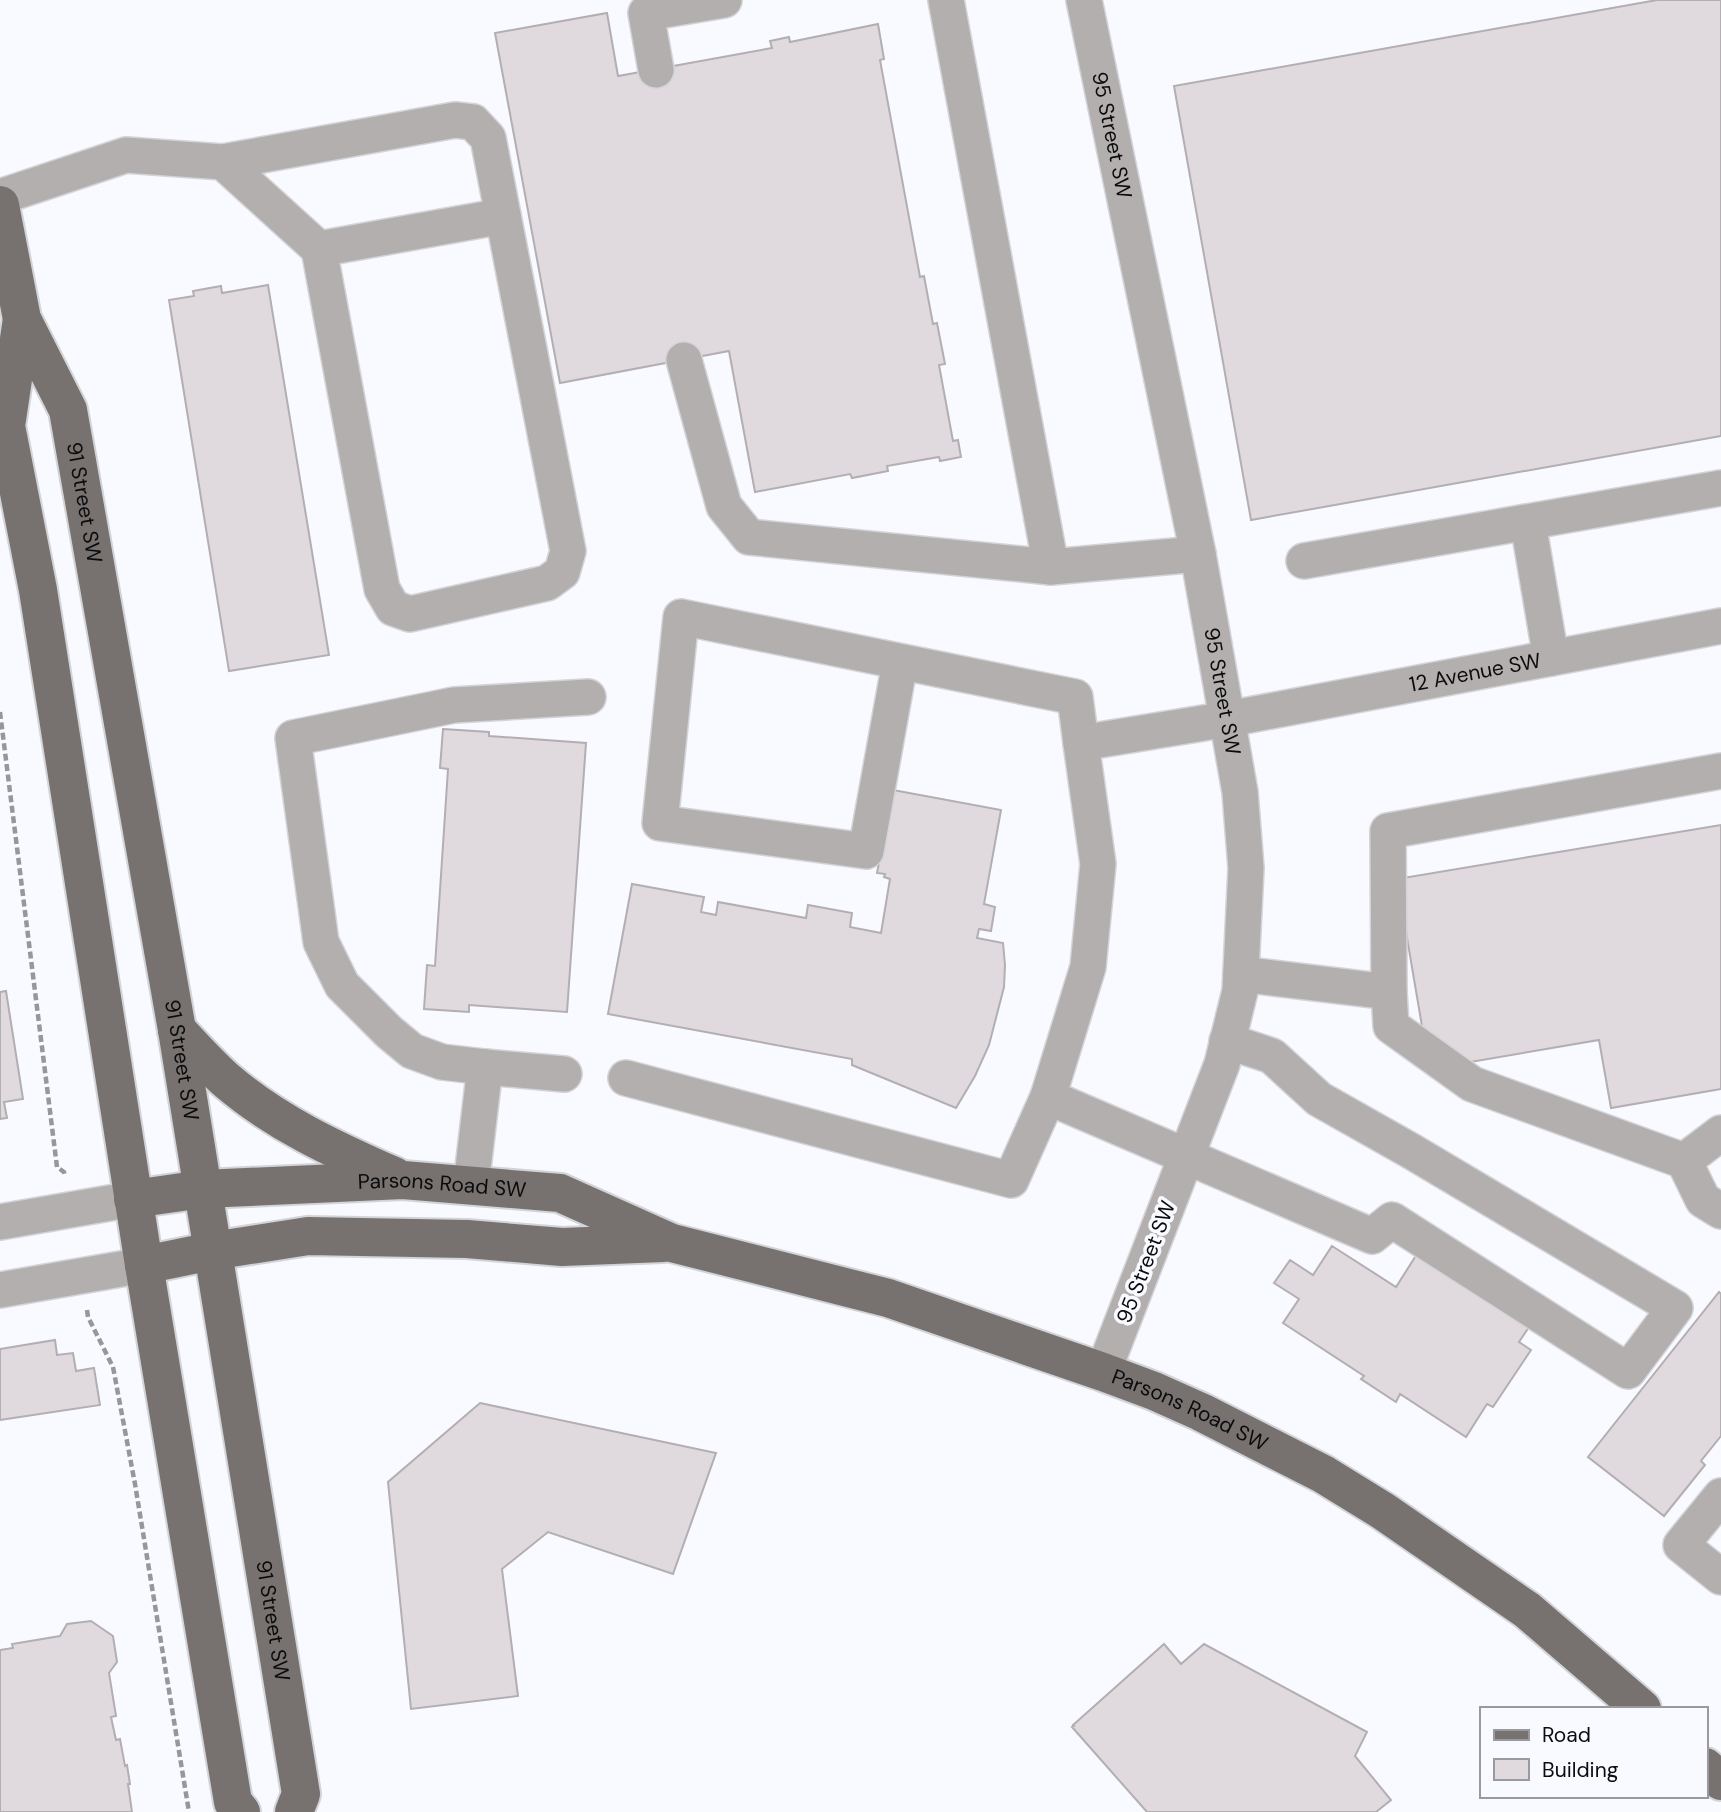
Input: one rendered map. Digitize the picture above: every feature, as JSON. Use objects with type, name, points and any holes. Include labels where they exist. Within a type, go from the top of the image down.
[{"type":"main road","name":"91 Street SW","points":[[0,205],[22,318],[68,410],[177,1030],[301,1794],[294,1812]]},
{"type":"main road","name":"91 Street SW","points":[[22,318],[6,426],[40,603],[144,1265],[233,1802],[241,1812]]},
{"type":"main road","points":[[177,1030],[226,1079],[302,1132],[326,1146],[403,1180]]},
{"type":"main road","name":"Parsons Road SW","points":[[134,1199],[203,1189],[403,1180],[560,1193],[672,1243],[888,1298],[1102,1372],[1201,1412],[1323,1474],[1527,1610],[1640,1707]]},
{"type":"main road","name":"Parsons Road SW","points":[[144,1265],[308,1236],[467,1239],[562,1247],[672,1243]]},
{"type":"main road","points":[[1707,1768],[1721,1781]]},
{"type":"street","points":[[656,69],[646,13],[724,0]]},
{"type":"street","points":[[946,0],[1051,567]]},
{"type":"street","name":"95 Street SW","points":[[1084,0],[1198,554],[1240,792],[1246,869],[1240,991],[1222,1064],[1102,1372]]},
{"type":"street","points":[[0,197],[126,155],[223,162],[455,120],[473,122],[488,138],[568,551],[562,572],[547,583],[410,614],[393,608],[382,589],[319,249],[223,162]]},
{"type":"street","points":[[319,249],[503,215]]},
{"type":"street","points":[[684,360],[724,506],[749,537],[1051,567],[1198,554]]},
{"type":"street","points":[[1304,561],[1721,488]]},
{"type":"street","points":[[1528,523],[1551,658]]},
{"type":"street","points":[[626,1078],[1011,1180],[1048,1097],[1088,967],[1098,864],[1075,697],[681,617],[660,823],[866,851],[900,662]]},
{"type":"street","name":"12 Avenue SW","points":[[1081,743],[1228,719],[1721,626]]},
{"type":"street","points":[[564,1073],[442,1062],[412,1051],[342,985],[321,943],[293,738],[454,705],[588,697]]},
{"type":"street","points":[[1721,771],[1388,831],[1391,1026],[1472,1084],[1684,1161],[1703,1199],[1721,1211]]},
{"type":"street","points":[[1241,974],[1389,992]]},
{"type":"street","points":[[1048,1097],[1372,1236],[1392,1220],[1628,1371],[1675,1308],[1319,1099],[1272,1056],[1227,1041]]},
{"type":"street","points":[[471,1185],[485,1067]]},
{"type":"street","points":[[1684,1161],[1721,1133]]},
{"type":"street","points":[[0,1222],[134,1199]]},
{"type":"street","points":[[0,1290],[144,1265]]},
{"type":"street","points":[[1721,1496],[1681,1545],[1721,1577]]},
{"type":"path","points":[[0,712],[57,1167],[64,1172]]},
{"type":"path","points":[[88,1317],[113,1367],[189,1812]]},
{"type":"building","points":[[1657,0],[1721,0],[1721,436],[1251,520],[1174,86]]},
{"type":"building","points":[[607,13],[618,76],[772,48],[770,41],[789,37],[790,42],[878,24],[884,59],[880,60],[920,277],[924,276],[933,324],[937,323],[945,364],[939,365],[953,441],[958,440],[961,457],[940,461],[939,457],[887,466],[888,471],[852,478],[850,474],[755,492],[729,351],[560,383],[495,33]]},
{"type":"building","points":[[268,285],[329,655],[229,671],[169,300],[194,296],[193,291],[221,286],[222,293]]},
{"type":"building","points":[[443,729],[489,732],[489,736],[586,743],[567,1012],[469,1005],[469,1012],[424,1009],[427,965],[435,966],[448,769],[440,768]]},
{"type":"building","points":[[893,790],[1001,810],[984,904],[995,907],[991,931],[979,929],[977,938],[1003,943],[1004,987],[989,1045],[956,1108],[852,1065],[852,1059],[608,1014],[632,884],[704,897],[701,912],[716,915],[718,902],[806,918],[808,905],[852,913],[850,927],[881,933],[890,879],[884,877],[885,874],[877,873]]},
{"type":"building","points":[[1721,825],[1721,1089],[1611,1108],[1599,1040],[1459,1064],[1424,1038],[1397,879]]},
{"type":"building","points":[[6,991],[23,1099],[4,1102],[7,1118],[0,1119],[0,992]]},
{"type":"building","points":[[1332,1246],[1396,1287],[1417,1254],[1529,1327],[1519,1342],[1531,1350],[1493,1407],[1487,1404],[1466,1437],[1400,1394],[1396,1402],[1361,1379],[1364,1376],[1283,1323],[1299,1299],[1274,1283],[1290,1260],[1313,1275]]},
{"type":"building","points":[[1719,1292],[1721,1436],[1701,1461],[1705,1465],[1664,1516],[1588,1457]]},
{"type":"building","points":[[55,1340],[57,1355],[73,1353],[76,1371],[94,1368],[100,1405],[0,1420],[0,1349]]},
{"type":"building","points":[[480,1403],[716,1453],[673,1574],[548,1532],[502,1569],[518,1696],[411,1709],[388,1482]]},
{"type":"building","points":[[91,1621],[113,1636],[117,1662],[109,1673],[116,1716],[111,1717],[116,1740],[120,1739],[125,1766],[127,1765],[132,1812],[0,1812],[0,1650],[13,1648],[12,1644],[60,1636],[67,1624]]},
{"type":"building","points":[[1164,1644],[1181,1664],[1204,1644],[1367,1732],[1355,1756],[1391,1800],[1376,1812],[1147,1812],[1072,1727]]}]
